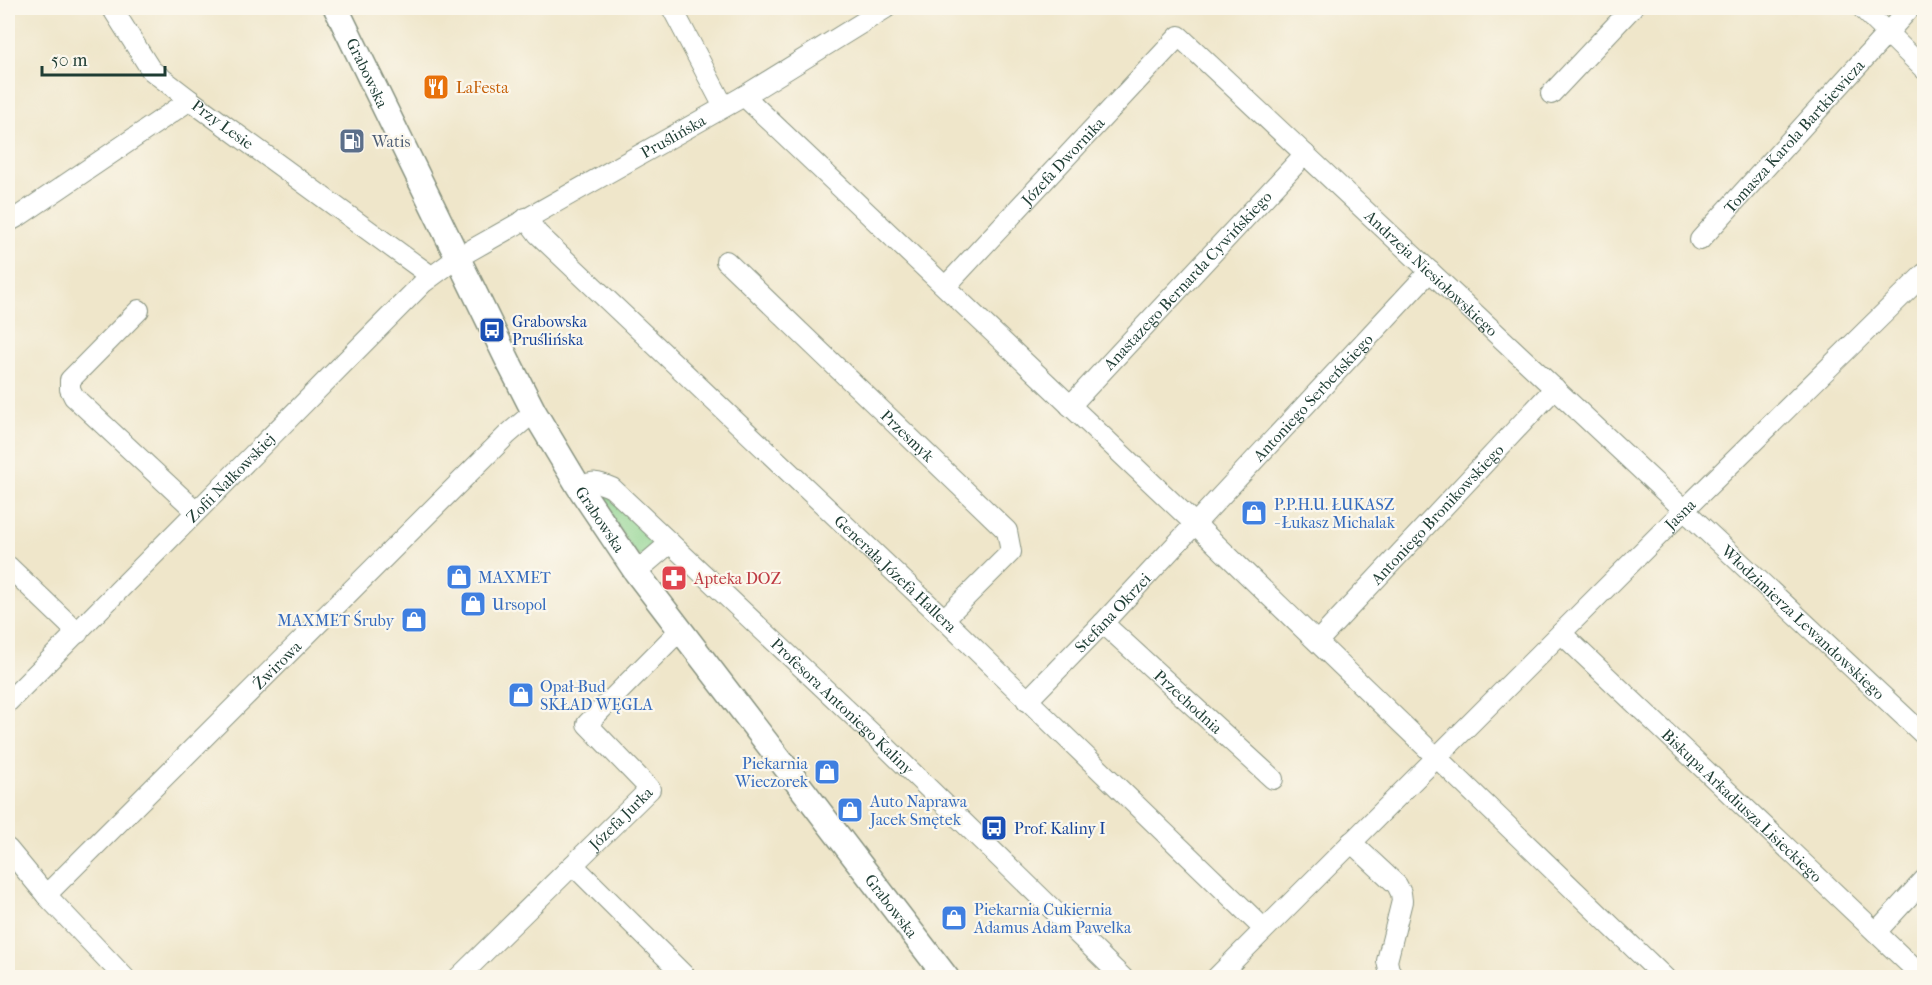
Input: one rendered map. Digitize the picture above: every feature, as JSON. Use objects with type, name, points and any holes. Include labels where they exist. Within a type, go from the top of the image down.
[{"type":"street","points":[[112,8],[151,70],[190,100]]},
{"type":"street","name":"Grabowska","points":[[336,8],[534,412],[579,487],[636,572],[947,978]]},
{"type":"street","points":[[672,8],[724,107]]},
{"type":"street","name":"Pruślińska","points":[[457,258],[744,96],[886,8]]},
{"type":"street","points":[[1551,94],[1632,8]]},
{"type":"street","points":[[1862,8],[1924,69]]},
{"type":"street","name":"Tomasza Karola Bartkiewicza","points":[[1700,240],[1910,8]]},
{"type":"street","name":"Andrzeja Niesiołowskiego","points":[[1179,36],[1685,509]]},
{"type":"street","name":"Józefa Dwornika","points":[[946,286],[1179,36]]},
{"type":"street","points":[[744,96],[1318,641],[1665,978]]},
{"type":"street","name":"Przy Lesie","points":[[8,222],[190,100],[431,276]]},
{"type":"street","name":"Anastazego Bernarda Cywińskiego","points":[[1070,406],[1305,154]]},
{"type":"street","name":"Generała Józefa Hallera","points":[[526,218],[538,234],[944,619],[1264,929]]},
{"type":"street","name":"Zofii Nałkowskiej","points":[[8,702],[431,276],[457,258]]},
{"type":"street","name":"Przesmyk","points":[[726,261],[1007,531],[1011,552],[944,619]]},
{"type":"street","name":"Antoniego Serbeńskiego","points":[[1195,524],[1430,271]]},
{"type":"street","name":"Jasna","points":[[1216,978],[1685,509],[1924,274]]},
{"type":"street","points":[[139,310],[70,380],[70,388],[74,397],[196,511]]},
{"type":"street","name":"Antoniego Bronikowskiego","points":[[1318,641],[1555,388]]},
{"type":"street","name":"Żwirowa","points":[[46,895],[507,435],[534,412]]},
{"type":"street","name":"Profesora Antoniego Kaliny","points":[[579,487],[593,482],[612,488],[882,743],[1123,978]]},
{"type":"street","name":"Włodzimierza Lewandowskiego","points":[[1685,509],[1924,735]]},
{"type":"street","name":"Stefana Okrzei","points":[[1027,701],[1195,524]]},
{"type":"street","points":[[636,572],[670,543]]},
{"type":"street","points":[[8,566],[78,633]]},
{"type":"street","name":"Przechodnia","points":[[1103,622],[1273,779]]},
{"type":"street","name":"Józefa Jurka","points":[[458,978],[650,789],[587,724],[680,630]]},
{"type":"street","name":"Biskupa Arkadiusza Lisieckiego","points":[[1561,633],[1924,978]]},
{"type":"street","points":[[1351,843],[1397,885],[1401,892],[1402,901],[1388,961],[1389,970],[1395,978]]},
{"type":"street","points":[[8,849],[46,895],[125,978]]},
{"type":"street","points":[[573,865],[687,978]]},
{"type":"street","points":[[1876,932],[1924,880]]},
{"type":"green space","points":[[606,494],[655,542],[643,557],[635,555],[599,497]]},
{"type":"place","name":"LaFesta","points":[[436,87]]},
{"type":"place","name":"Watis","points":[[352,141]]},
{"type":"place","name":"Grabowska Pruślińska","points":[[492,330]]},
{"type":"place","name":"P.P.H.U. ŁUKASZ - Łukasz Michalak","points":[[1254,513]]},
{"type":"place","name":"MAXMET","points":[[459,577]]},
{"type":"place","name":"Apteka DOZ","points":[[674,578]]},
{"type":"place","name":"Ursopol","points":[[473,604]]},
{"type":"place","name":"MAXMET Śruby","points":[[414,620]]},
{"type":"place","name":"Opał-Bud SKŁAD WĘGLA","points":[[521,695]]},
{"type":"place","name":"Piekarnia Wieczorek","points":[[827,772]]},
{"type":"place","name":"Auto Naprawa Jacek Smętek","points":[[850,810]]},
{"type":"place","name":"Prof. Kaliny I","points":[[994,828]]},
{"type":"place","name":"Piekarnia Cukiernia Adamus Adam Pawelka","points":[[954,918]]}]
